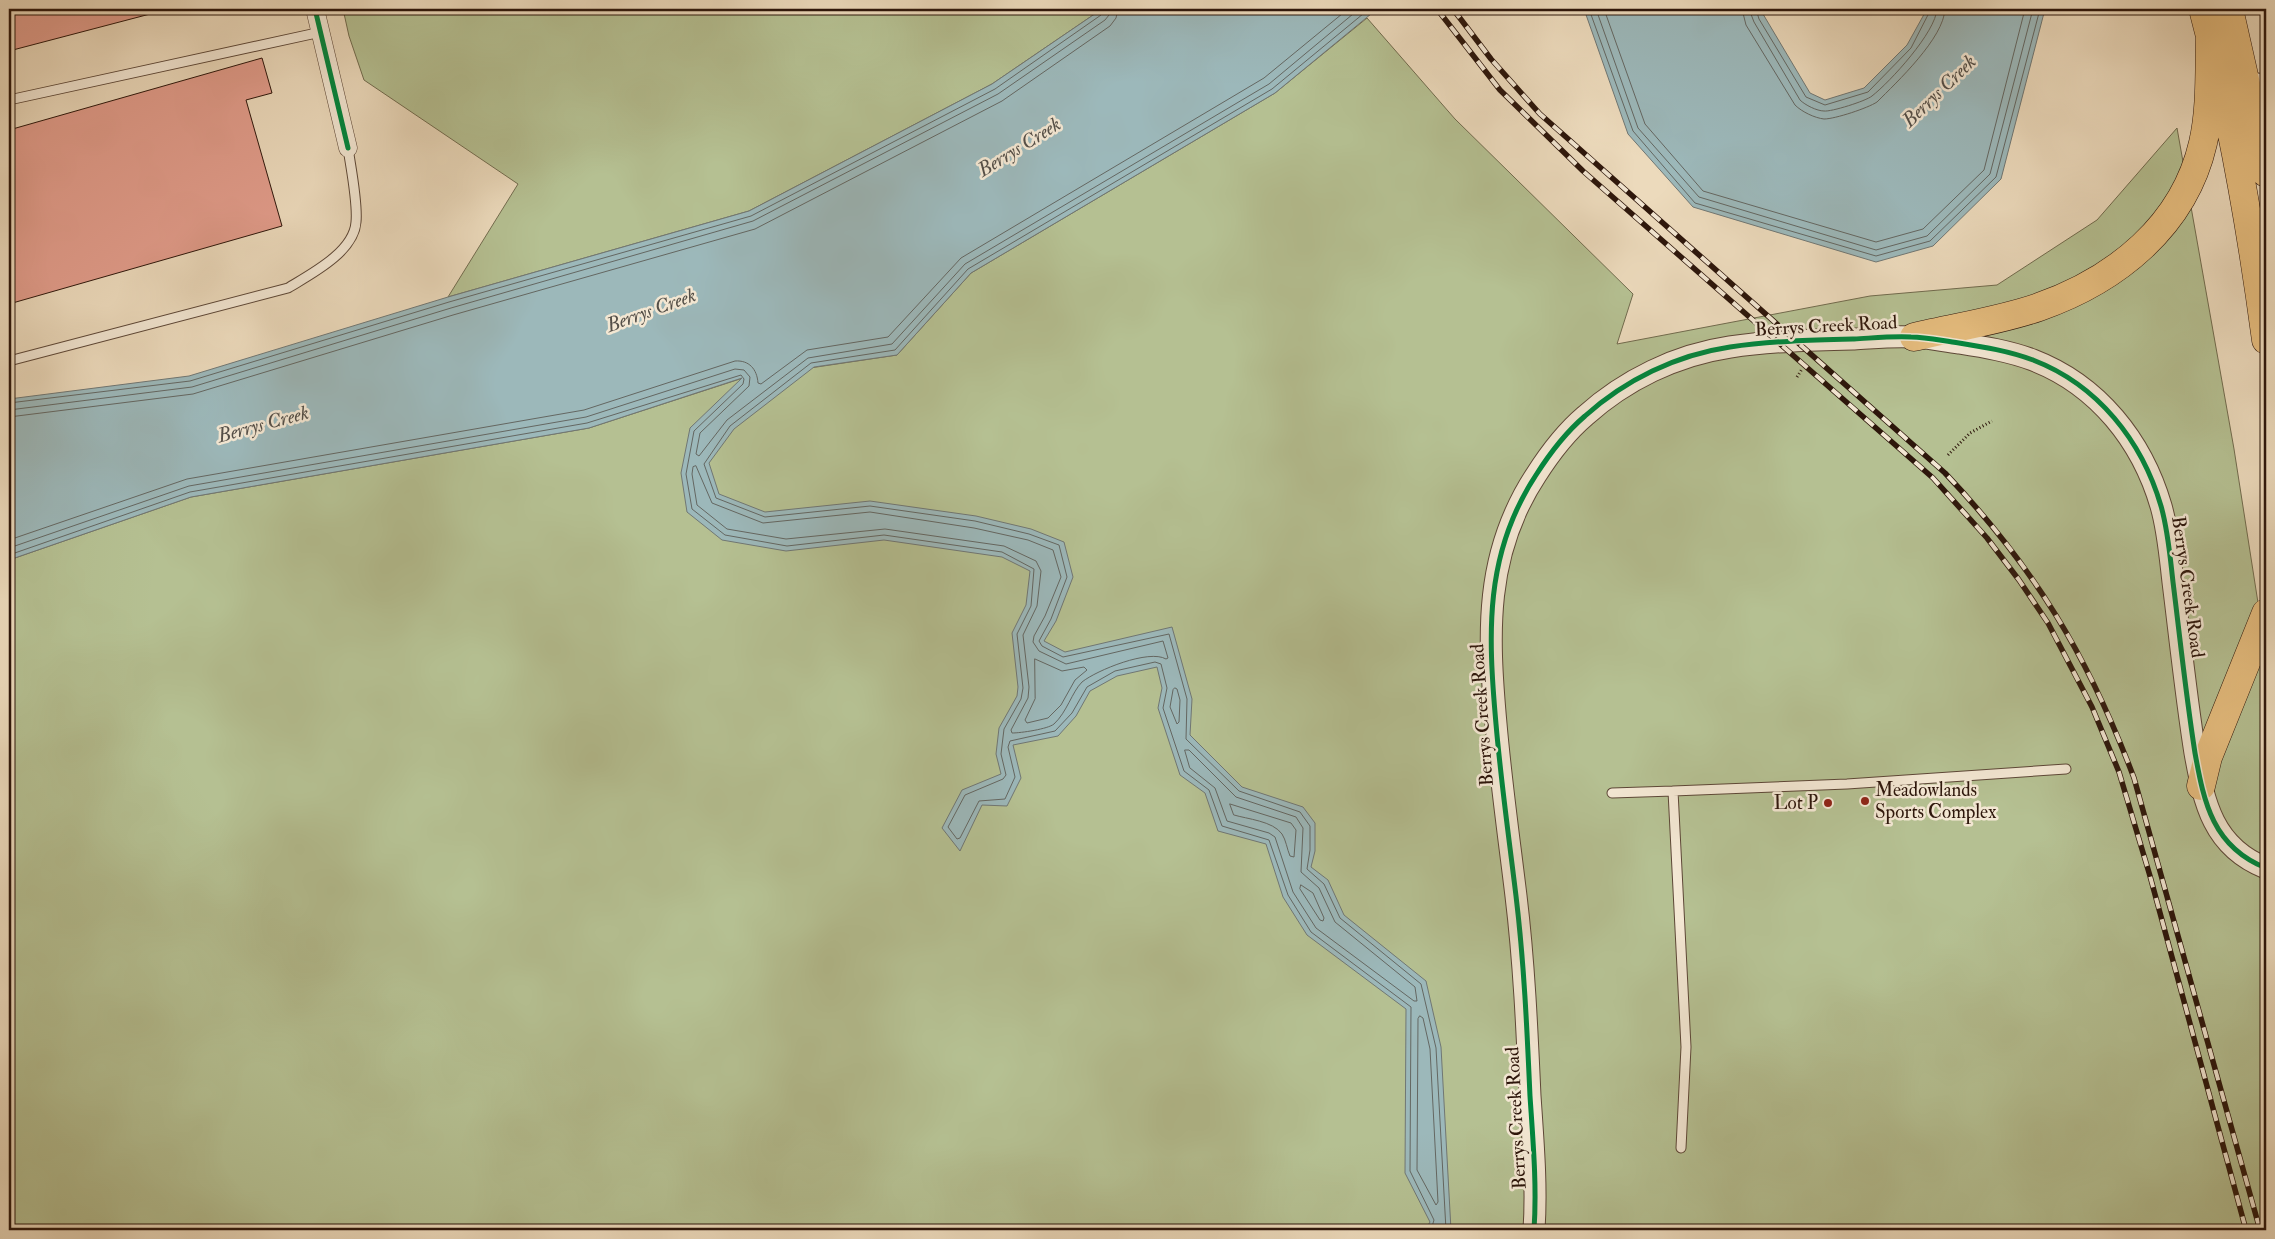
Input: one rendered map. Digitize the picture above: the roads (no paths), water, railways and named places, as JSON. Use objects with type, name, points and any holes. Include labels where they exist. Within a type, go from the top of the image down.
[{"type":"main road","points":[[2230,9],[2256,78],[2266,173]]},
{"type":"main road","points":[[1914,337],[2014,314],[2062,298],[2106,274],[2153,237],[2183,196],[2191,182],[2200,156],[2205,128],[2206,21]]},
{"type":"main road","points":[[2206,21],[2232,130],[2245,195],[2266,340]]},
{"type":"main road","points":[[2201,786],[2208,757],[2266,613]]},
{"type":"street","points":[[315,9],[348,148]]},
{"type":"street","name":"Berrys Creek Road","points":[[1534,1230],[1534,1170],[1527,1021],[1516,900],[1502,794],[1491,651],[1494,583],[1498,561],[1511,520],[1543,463],[1572,428],[1607,398],[1654,370],[1705,352],[1736,346],[1914,337],[2004,351],[2048,366],[2074,382],[2099,402],[2128,434],[2139,450],[2150,473],[2164,514],[2201,786],[2210,816],[2226,840],[2246,858],[2266,868]]},
{"type":"lane","points":[[9,100],[321,32]]},
{"type":"lane","points":[[9,361],[288,288],[325,265],[348,244],[356,223],[348,148]]},
{"type":"lane","points":[[1612,793],[1847,784],[2066,769]]},
{"type":"lane","points":[[1673,791],[1686,1046],[1681,1148]]},
{"type":"water","name":"Berrys Creek","points":[[1102,9],[1377,9],[1275,93],[971,273],[897,355],[814,367],[734,429],[709,463],[719,494],[765,512],[870,501],[976,516],[1031,529],[1064,542],[1073,577],[1056,621],[1044,641],[1065,652],[1172,627],[1192,699],[1190,735],[1242,787],[1303,807],[1315,823],[1315,851],[1311,867],[1328,880],[1344,915],[1426,981],[1441,1047],[1451,1230],[1425,1230],[1430,1222],[1405,1173],[1406,1009],[1307,935],[1283,897],[1266,844],[1218,831],[1205,793],[1180,775],[1158,708],[1162,688],[1157,667],[1117,676],[1090,691],[1076,716],[1058,736],[1013,745],[1021,778],[1007,806],[982,805],[960,851],[942,828],[962,790],[1001,774],[996,754],[999,728],[1017,696],[1018,687],[1012,633],[1026,605],[1030,571],[1002,557],[884,540],[786,551],[722,540],[687,512],[681,473],[690,428],[742,378],[589,428],[191,497],[9,560],[9,399],[189,376],[448,297],[749,211],[992,84]]},
{"type":"water","name":"Berrys Creek","points":[[1584,9],[1760,9],[1810,93],[1825,100],[1864,88],[1907,45],[1927,9],[2045,9],[2001,179],[1933,246],[1876,262],[1693,207],[1628,134]]},
{"type":"railway","points":[[1437,9],[1500,90],[1583,171],[1933,478],[1987,538],[2019,580],[2048,623],[2092,707],[2119,772],[2150,876],[2246,1230]]},
{"type":"railway","points":[[1453,9],[1491,59],[1540,114],[1945,473],[2006,544],[2056,615],[2098,692],[2134,778],[2260,1230]]},
{"type":"place","name":"Meadowlands Sports Complex","points":[[1865,801]]},
{"type":"place","name":"Lot P","points":[[1828,803]]}]
